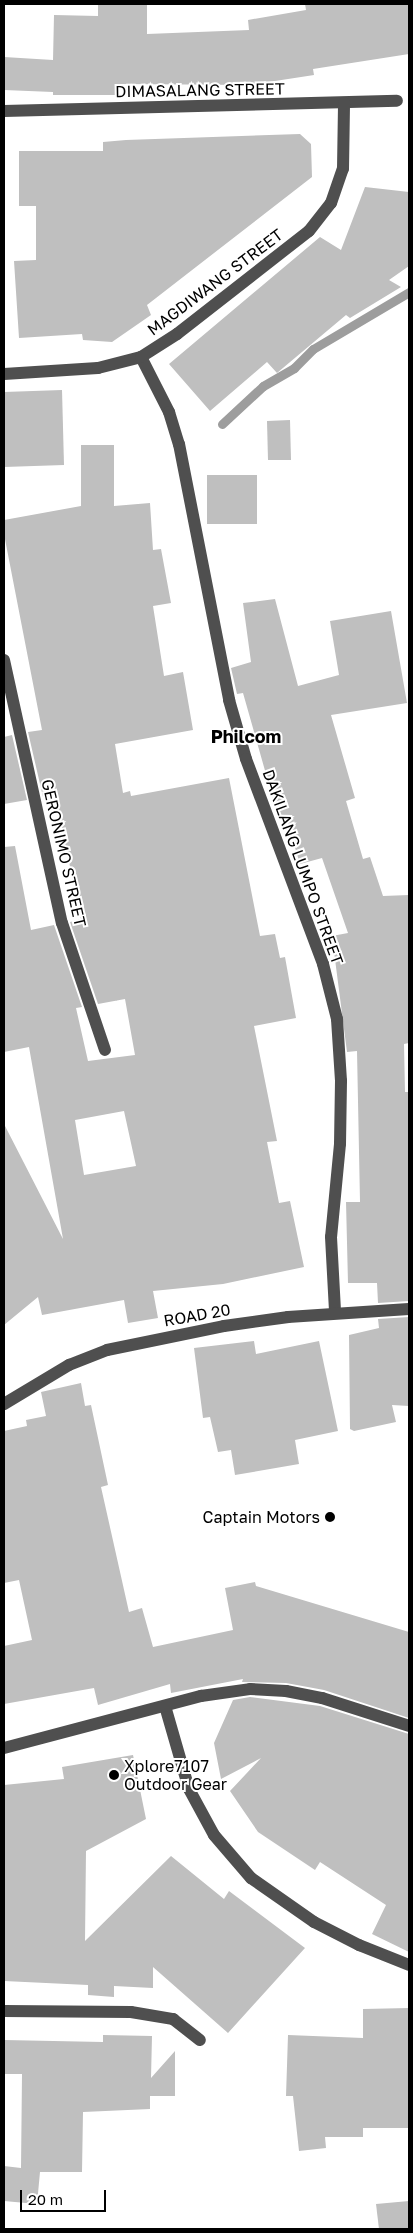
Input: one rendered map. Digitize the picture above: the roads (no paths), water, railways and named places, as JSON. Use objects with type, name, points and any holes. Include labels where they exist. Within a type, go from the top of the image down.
[{"type":"street","name":"DIMASALANG STREET","points":[[4,111],[397,101]]},
{"type":"street","name":"MAGDIWANG STREET","points":[[4,374],[98,368],[141,357],[177,334],[309,231],[331,203],[343,169],[344,103]]},
{"type":"street","name":"DAKILANG LUMPO STREET","points":[[141,357],[169,412],[179,444],[229,700],[246,759],[323,964],[337,1019],[341,1080],[340,1144],[331,1236],[335,1312]]},
{"type":"street","name":"GERONIMO STREET","points":[[4,660],[62,923],[105,1050]]},
{"type":"street","name":"ROAD 20","points":[[4,1404],[69,1365],[108,1350],[224,1326],[335,1312],[409,1309]]},
{"type":"street","points":[[4,1748],[201,1696],[250,1689],[286,1691],[409,1726]]},
{"type":"street","points":[[165,1706],[189,1789],[214,1835],[251,1878],[314,1922],[359,1945],[409,1965]]},
{"type":"street","points":[[4,2010],[131,2012],[173,2019],[200,2040]]},
{"type":"waterway","points":[[222,424],[263,386],[294,368],[313,349],[409,292]]},
{"type":"place","name":"Captain Motors","points":[[330,1517]]},
{"type":"place","name":"Xplore7107 Outdoor Gear","points":[[114,1775]]},
{"type":"district","name":"Philcom","points":[[246,736]]}]
